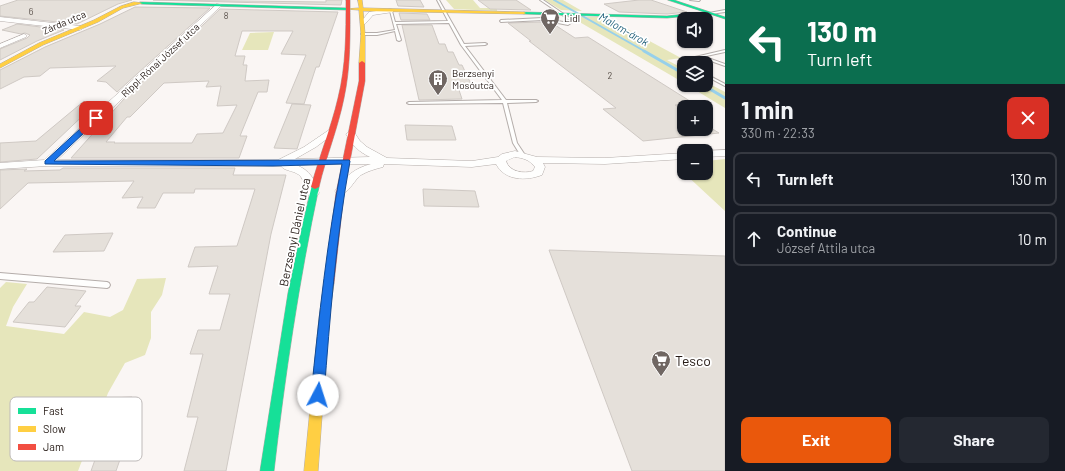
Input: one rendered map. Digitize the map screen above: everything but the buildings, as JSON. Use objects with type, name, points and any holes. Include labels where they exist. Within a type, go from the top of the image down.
[{"type":"main road","points":[[670,0],[707,12]]},
{"type":"main road","points":[[134,2],[223,4],[328,9],[348,4],[360,4],[391,11],[677,17]]},
{"type":"main road","name":"Zárda utca","points":[[0,66],[41,44],[80,28],[134,2]]},
{"type":"main road","name":"Berzsenyi Dániel utca","points":[[267,471],[289,317],[301,246],[320,162],[341,98],[346,65],[349,24],[348,4]]},
{"type":"main road","points":[[311,471],[324,318],[340,193],[362,82],[363,23],[360,4]]},
{"type":"main road","points":[[713,14],[725,18]]},
{"type":"street","name":"Rippl-Rónai József utca","points":[[47,163],[223,4]]},
{"type":"street","points":[[363,23],[372,13],[391,11]]},
{"type":"street","points":[[0,19],[80,28]]},
{"type":"street","points":[[0,46],[24,36]]},
{"type":"street","points":[[273,163],[295,156],[330,134]]},
{"type":"street","points":[[351,134],[355,142],[362,150],[372,155],[397,162]]},
{"type":"street","points":[[713,154],[725,153]]},
{"type":"street","points":[[0,166],[47,163],[273,163],[346,161],[472,164],[505,161],[523,155],[538,164],[677,156]]},
{"type":"street","points":[[505,161],[513,174],[525,176],[538,173],[538,164]]},
{"type":"street","points":[[340,193],[350,179],[359,171],[370,167],[397,162]]},
{"type":"street","points":[[273,163],[291,167],[302,172],[310,180],[313,193]]},
{"type":"lane","points":[[438,0],[463,45],[505,102],[514,144],[523,155]]},
{"type":"lane","points":[[501,21],[543,19],[568,24],[573,21],[540,0]]},
{"type":"lane","points":[[691,0],[699,0]]},
{"type":"lane","points":[[391,11],[399,40]]},
{"type":"lane","points":[[713,13],[725,11]]},
{"type":"lane","points":[[395,22],[450,22]]},
{"type":"lane","points":[[363,34],[377,34],[397,30]]},
{"type":"lane","points":[[463,45],[485,44]]},
{"type":"lane","points":[[705,56],[725,52]]},
{"type":"lane","points":[[713,60],[725,65]]},
{"type":"lane","points":[[713,79],[725,85]]},
{"type":"lane","points":[[409,103],[536,101]]},
{"type":"lane","points":[[505,161],[514,144]]},
{"type":"lane","points":[[0,276],[107,285]]},
{"type":"green space","points":[[446,0],[473,0],[480,8],[497,8],[497,11],[454,9]]},
{"type":"green space","points":[[545,0],[563,0],[582,11],[561,10]]},
{"type":"green space","points":[[571,17],[605,17],[677,56],[677,59],[667,60],[677,65],[677,79]]},
{"type":"green space","points":[[274,32],[268,50],[242,50],[250,33]]},
{"type":"green space","points":[[713,86],[725,92],[725,108],[713,100],[699,92],[713,92]]},
{"type":"green space","points":[[725,159],[725,211],[692,180],[713,180],[713,160]]},
{"type":"green space","points":[[166,278],[162,295],[151,312],[151,338],[145,355],[125,363],[106,397],[10,397],[10,461],[82,461],[78,471],[0,471],[0,288],[6,282],[27,284],[13,307],[6,326],[64,334],[84,312],[110,317],[123,310],[137,279]]},
{"type":"waterway","name":"Malom-árok","points":[[554,0],[646,52]]},
{"type":"waterway","name":"Malom-árok","points":[[644,51],[677,70]]},
{"type":"waterway","name":"Malom-árok","points":[[713,91],[725,98]]},
{"type":"traffic: fast","points":[[670,0],[725,18]]},
{"type":"traffic: fast","points":[[141,3],[347,9]]},
{"type":"traffic: fast","points":[[524,13],[677,16]]},
{"type":"traffic: fast","points":[[267,471],[287,328],[315,187]]},
{"type":"traffic: slow","points":[[360,0],[363,34],[362,63]]},
{"type":"traffic: slow","points":[[0,66],[41,44],[96,21],[122,7],[134,3],[141,3]]},
{"type":"traffic: slow","points":[[347,9],[524,13]]},
{"type":"traffic: slow","points":[[311,471],[324,318],[329,283]]},
{"type":"traffic: jam","points":[[315,187],[341,98],[347,49],[348,0]]},
{"type":"traffic: jam","points":[[329,283],[340,193],[362,81],[362,63]]},
{"type":"place","name":"Lidl","points":[[550,35]]},
{"type":"place","name":"Berzsenyi Mosóutca","points":[[438,96]]},
{"type":"place","name":"Tesco","points":[[661,377]]},
{"type":"route","points":[[96,118],[47,163],[273,163],[346,161],[340,193],[324,318],[318,395]]}]
